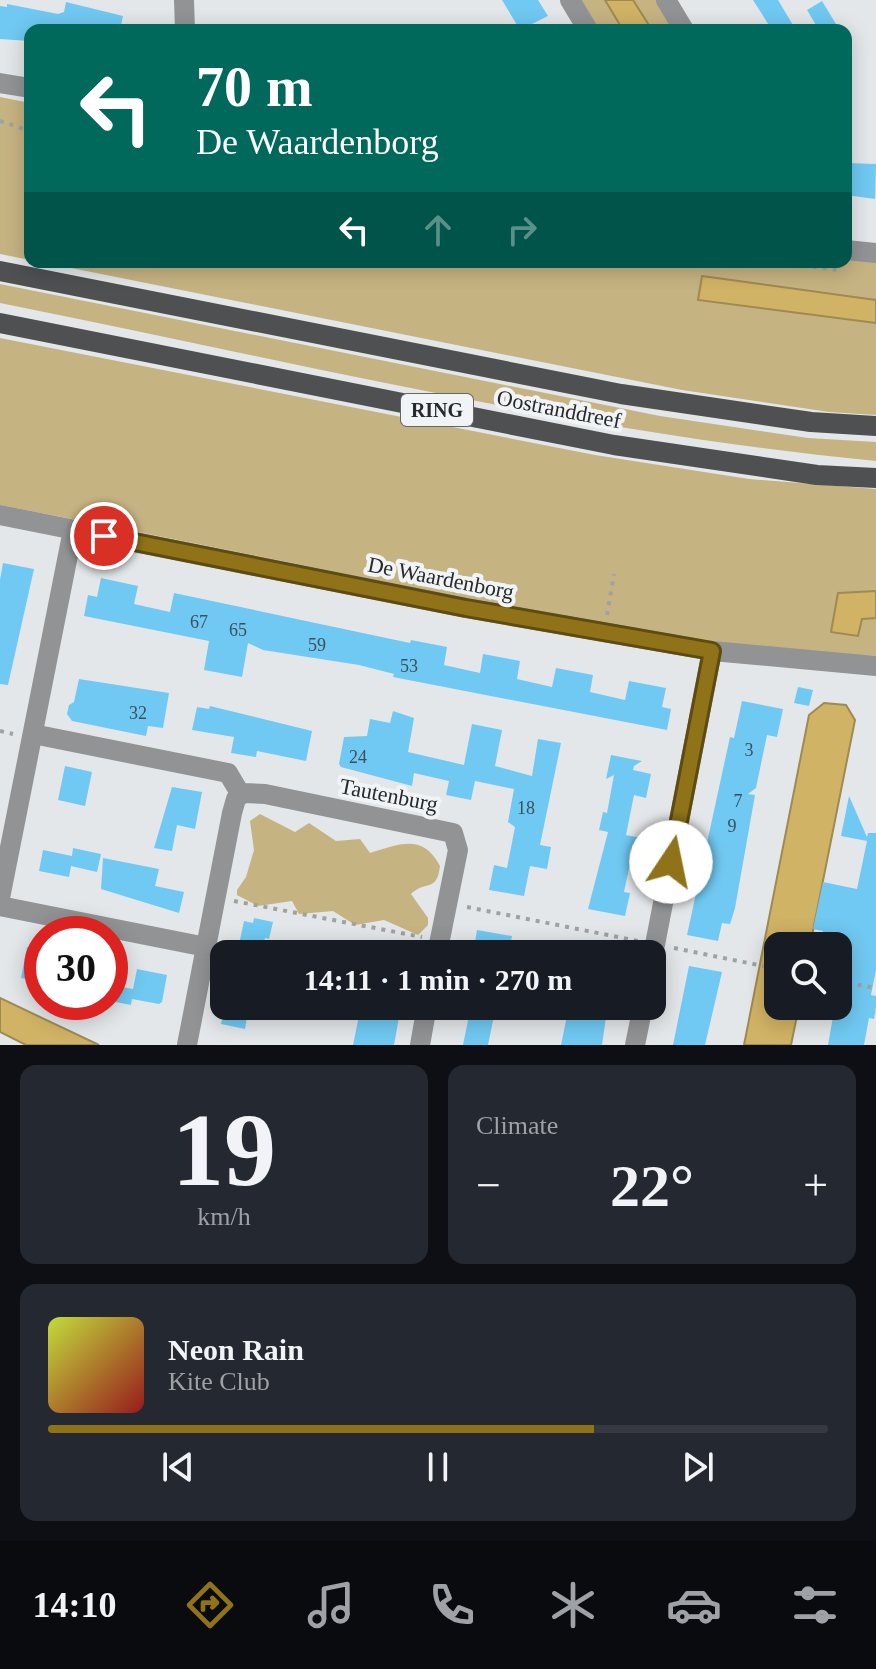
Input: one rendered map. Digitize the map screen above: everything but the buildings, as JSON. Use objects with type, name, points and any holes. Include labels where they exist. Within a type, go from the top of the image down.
[{"type":"main road","name":"Oostranddreef","points":[[0,271],[621,394],[811,422],[876,426]]},
{"type":"main road","name":"Oostranddreef","points":[[0,323],[614,445],[817,475],[876,478]]},
{"type":"street","points":[[184,0],[185,24]]},
{"type":"street","points":[[570,0],[584,24]]},
{"type":"street","points":[[666,0],[680,24]]},
{"type":"street","points":[[0,83],[24,87]]},
{"type":"street","points":[[852,251],[876,253]]},
{"type":"street","name":"De Waardenborg","points":[[0,515],[466,608],[712,651],[876,666]]},
{"type":"street","points":[[0,898],[73,530]]},
{"type":"street","points":[[656,940],[712,651]]},
{"type":"street","points":[[33,734],[228,773],[241,795],[235,801],[187,1045]]},
{"type":"street","name":"Tautenburg","points":[[241,795],[253,792],[455,835],[458,850],[436,940]]},
{"type":"street","points":[[0,906],[206,947]]},
{"type":"street","points":[[420,1045],[424,1020]]},
{"type":"street","points":[[635,1045],[640,1020]]},
{"type":"path","points":[[0,121],[24,129]]},
{"type":"path","points":[[834,268],[848,271]]},
{"type":"path","points":[[606,623],[614,574]]},
{"type":"path","points":[[225,899],[407,940]]},
{"type":"path","points":[[457,905],[614,940]]},
{"type":"path","points":[[666,951],[764,966]]},
{"type":"path","points":[[852,984],[876,988]]},
{"type":"shaded area","points":[[576,0],[605,0],[619,24],[590,24]]},
{"type":"shaded area","points":[[605,0],[633,0],[648,24],[619,24]]},
{"type":"shaded area","points":[[633,0],[657,0],[671,24],[648,24]]},
{"type":"shaded area","points":[[0,97],[24,102],[24,259],[0,254]]},
{"type":"shaded area","points":[[852,259],[876,261],[876,300],[703,276],[698,300],[876,323],[876,415],[829,412],[682,390],[71,268],[852,268]]},
{"type":"shaded area","points":[[702,276],[876,300],[876,323],[698,300]]},
{"type":"shaded area","points":[[0,284],[660,416],[808,438],[876,442],[876,461],[656,433],[436,393],[0,303]]},
{"type":"shaded area","points":[[0,338],[595,455],[749,479],[876,489],[876,591],[838,593],[831,631],[857,636],[862,618],[876,618],[876,656],[757,647],[580,621],[0,505]]},
{"type":"shaded area","points":[[876,591],[876,618],[862,619],[858,636],[831,632],[838,593]]},
{"type":"shaded area","points":[[824,703],[846,705],[855,720],[813,932],[766,932],[809,715]]},
{"type":"shaded area","points":[[260,814],[295,832],[309,823],[336,841],[360,839],[370,853],[400,844],[418,845],[426,849],[440,866],[436,880],[411,894],[428,918],[428,925],[418,935],[384,920],[355,925],[333,911],[299,914],[292,901],[258,906],[237,895],[254,850],[250,821]]},
{"type":"shaded area","points":[[764,943],[764,1020],[796,1020],[791,1045],[744,1045]]},
{"type":"shaded area","points":[[0,998],[24,1009],[24,1020],[46,1020],[99,1045],[26,1045],[0,1032]]},
{"type":"route","points":[[104,536],[466,608],[712,651],[671,862]]}]
